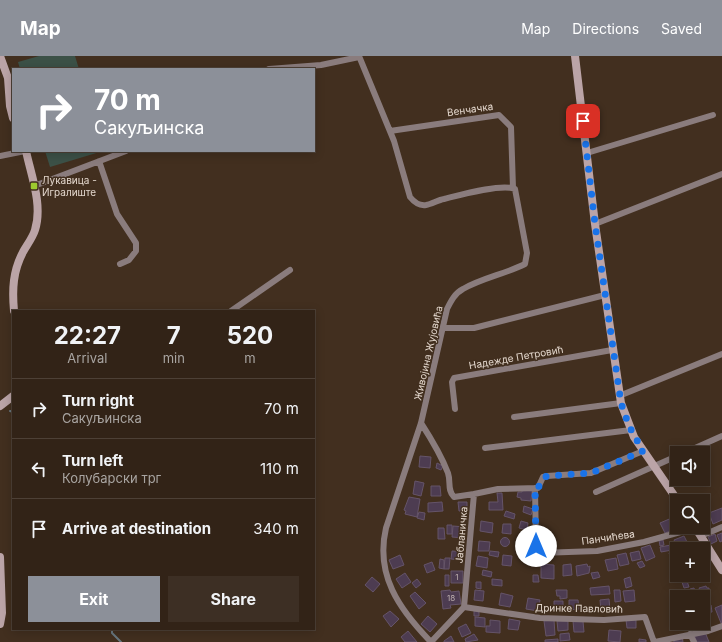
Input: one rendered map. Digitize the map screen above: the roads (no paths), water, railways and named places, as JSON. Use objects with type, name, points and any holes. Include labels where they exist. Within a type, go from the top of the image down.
[{"type":"street","points":[[0,56],[8,78],[12,114]]},
{"type":"street","points":[[575,56],[595,224],[620,400],[631,430],[643,451],[673,494]]},
{"type":"street","points":[[281,68],[328,64],[359,57],[390,131],[410,197],[414,202],[425,205],[445,198],[489,189],[509,186],[513,188]]},
{"type":"street","name":"Венчачка","points":[[390,131],[499,115],[511,127],[513,188]]},
{"type":"street","points":[[587,153],[712,115]]},
{"type":"street","points":[[0,156],[20,152]]},
{"type":"street","points":[[14,310],[13,277],[18,261],[35,231],[37,220],[37,202],[25,152]]},
{"type":"street","points":[[34,186],[123,152]]},
{"type":"street","points":[[99,161],[117,214],[136,243],[136,251],[129,260],[120,264]]},
{"type":"street","points":[[595,224],[722,174]]},
{"type":"street","name":"Живојина Жујовића","points":[[431,642],[401,608],[386,575],[382,544],[396,497],[421,424],[447,309],[452,299],[462,289],[502,275],[525,264],[527,260],[517,192],[513,188]]},
{"type":"street","points":[[232,310],[290,270]]},
{"type":"street","points":[[443,328],[474,328],[605,295]]},
{"type":"street","name":"Надежде Петровић","points":[[455,409],[452,382],[454,378],[612,350]]},
{"type":"street","points":[[514,417],[620,400],[722,354]]},
{"type":"street","points":[[0,406],[12,397]]},
{"type":"street","name":"Јабланичка","points":[[421,424],[440,451],[449,476],[451,494],[454,497],[474,494],[464,607]]},
{"type":"street","points":[[485,448],[631,430]]},
{"type":"street","points":[[700,446],[722,436]]},
{"type":"street","points":[[474,494],[498,490],[538,488],[543,478],[547,476],[591,473],[643,451]]},
{"type":"street","points":[[596,492],[670,459]]},
{"type":"street","name":"Панчићева","points":[[535,488],[536,550],[540,553],[597,551],[644,542],[671,534]]},
{"type":"street","points":[[722,527],[701,536],[722,570]]},
{"type":"street","points":[[0,557],[2,613],[0,624]]},
{"type":"street","points":[[431,642],[464,607]]},
{"type":"street","name":"Дринке Павловић","points":[[464,607],[540,618],[604,620],[645,617],[655,642],[722,626]]},
{"type":"street","points":[[690,634],[694,642]]},
{"type":"waterway","points":[[112,630],[112,633],[121,642]]},
{"type":"place","name":"Лукавица - Игралиште","points":[[34,186]]}]
